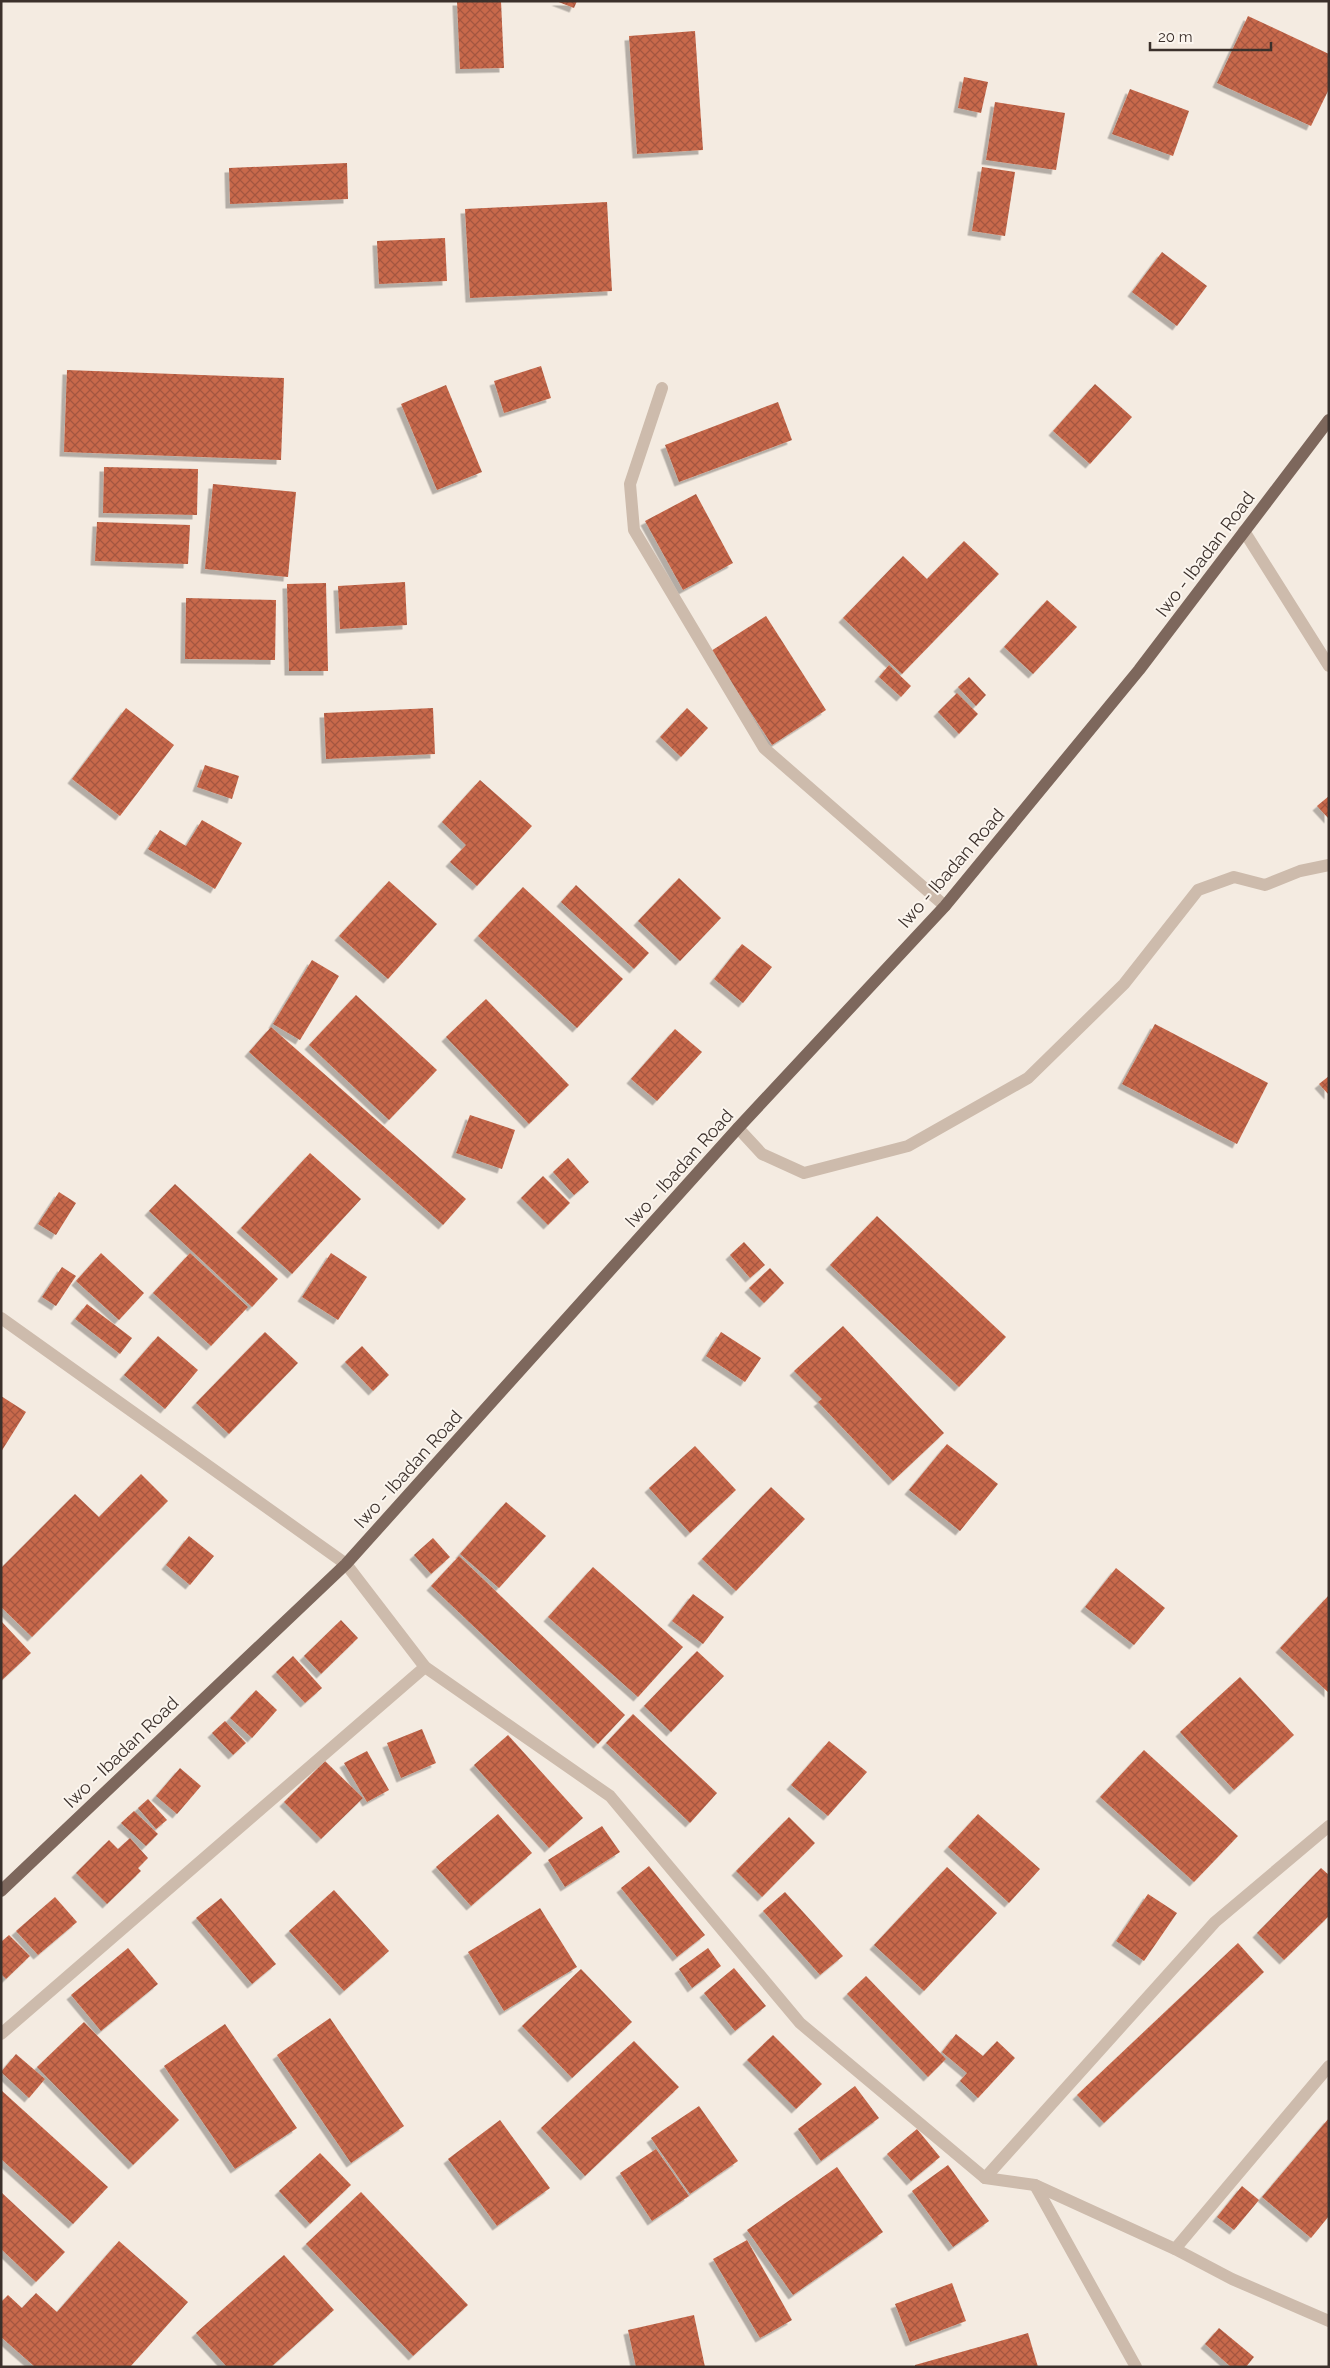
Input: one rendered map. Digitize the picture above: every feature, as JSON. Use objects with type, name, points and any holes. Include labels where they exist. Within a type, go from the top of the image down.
[{"type":"main road","name":"Iwo - Ibadan Road","points":[[1,1890],[346,1564],[738,1128],[945,906],[1139,670],[1329,420]]},
{"type":"street","points":[[662,388],[630,484],[634,530],[764,748],[945,906]]},
{"type":"street","points":[[1244,531],[1329,666]]},
{"type":"street","points":[[738,1128],[762,1154],[804,1173],[908,1146],[1028,1078],[1124,984],[1198,890],[1234,877],[1265,885],[1300,871],[1329,865]]},
{"type":"street","points":[[1,1318],[346,1564],[426,1667],[610,1796],[800,2023],[985,2178],[1035,2185],[1175,2249],[1232,2279],[1329,2321]]},
{"type":"street","points":[[1,2034],[426,1667]]},
{"type":"street","points":[[985,2178],[1215,1922],[1329,1826]]},
{"type":"street","points":[[1175,2249],[1329,2066]]},
{"type":"street","points":[[1035,2185],[1136,2367]]},
{"type":"building","points":[[457,1],[501,1],[504,68],[460,69]]},
{"type":"building","points":[[556,1],[577,1],[574,8]]},
{"type":"building","points":[[1248,16],[1329,54],[1329,89],[1311,126],[1217,83]]},
{"type":"building","points":[[695,31],[703,150],[637,154],[629,36]]},
{"type":"building","points":[[964,77],[988,82],[981,113],[958,108]]},
{"type":"building","points":[[1130,89],[1189,111],[1173,156],[1112,134]]},
{"type":"building","points":[[995,102],[1065,113],[1056,170],[986,160]]},
{"type":"building","points":[[347,163],[348,199],[230,204],[229,168]]},
{"type":"building","points":[[982,167],[1015,172],[1005,236],[972,231]]},
{"type":"building","points":[[607,202],[612,291],[470,298],[465,209]]},
{"type":"building","points":[[445,238],[447,281],[379,284],[377,241]]},
{"type":"building","points":[[1162,252],[1207,286],[1177,326],[1132,292]]},
{"type":"building","points":[[541,366],[551,398],[504,413],[494,381]]},
{"type":"building","points":[[67,370],[284,378],[281,460],[64,452]]},
{"type":"building","points":[[1095,384],[1132,417],[1090,464],[1053,431]]},
{"type":"building","points":[[446,385],[482,472],[437,490],[401,404]]},
{"type":"building","points":[[778,402],[792,440],[679,482],[665,445]]},
{"type":"building","points":[[104,467],[198,469],[197,515],[103,513]]},
{"type":"building","points":[[213,484],[296,492],[288,577],[205,569]]},
{"type":"building","points":[[696,494],[733,563],[683,590],[645,521]]},
{"type":"building","points":[[97,522],[190,525],[188,564],[95,561]]},
{"type":"building","points":[[964,541],[999,574],[902,674],[843,618],[903,556],[927,579]]},
{"type":"building","points":[[405,582],[407,625],[340,629],[338,586]]},
{"type":"building","points":[[326,583],[328,671],[289,671],[287,584]]},
{"type":"building","points":[[186,598],[276,600],[275,660],[185,659]]},
{"type":"building","points":[[1047,600],[1077,627],[1033,674],[1004,647]]},
{"type":"building","points":[[766,616],[826,710],[772,745],[711,651]]},
{"type":"building","points":[[889,665],[911,686],[901,697],[879,677]]},
{"type":"building","points":[[969,677],[986,695],[976,706],[958,687]]},
{"type":"building","points":[[957,693],[978,714],[959,734],[938,712]]},
{"type":"building","points":[[126,708],[174,745],[120,816],[72,779]]},
{"type":"building","points":[[433,708],[435,754],[326,759],[324,713]]},
{"type":"building","points":[[687,708],[708,728],[681,757],[660,737]]},
{"type":"building","points":[[205,765],[239,776],[232,799],[197,787]]},
{"type":"building","points":[[480,780],[532,826],[477,886],[450,862],[466,845],[442,822]]},
{"type":"building","points":[[1329,796],[1329,819],[1317,806]]},
{"type":"building","points":[[202,820],[242,843],[215,889],[148,849],[160,830],[186,846]]},
{"type":"building","points":[[679,878],[721,918],[680,961],[638,921]]},
{"type":"building","points":[[389,881],[437,924],[388,979],[339,936]]},
{"type":"building","points":[[576,885],[649,953],[634,969],[561,902]]},
{"type":"building","points":[[523,887],[623,979],[577,1028],[478,936]]},
{"type":"building","points":[[742,944],[772,967],[743,1003],[714,979]]},
{"type":"building","points":[[312,960],[339,976],[300,1040],[273,1024]]},
{"type":"building","points":[[356,995],[437,1070],[389,1120],[309,1045]]},
{"type":"building","points":[[486,999],[569,1085],[529,1124],[446,1037]]},
{"type":"building","points":[[1155,1024],[1268,1083],[1237,1144],[1122,1084]]},
{"type":"building","points":[[271,1027],[466,1199],[443,1225],[249,1052]]},
{"type":"building","points":[[675,1029],[702,1052],[657,1101],[631,1079]]},
{"type":"building","points":[[1329,1076],[1329,1095],[1319,1084]]},
{"type":"building","points":[[470,1115],[515,1130],[502,1169],[456,1153]]},
{"type":"building","points":[[310,1153],[361,1199],[292,1274],[241,1228]]},
{"type":"building","points":[[568,1158],[589,1182],[574,1195],[553,1172]]},
{"type":"building","points":[[543,1176],[570,1203],[548,1225],[521,1198]]},
{"type":"building","points":[[175,1184],[278,1279],[252,1307],[149,1211]]},
{"type":"building","points":[[59,1192],[76,1203],[56,1235],[38,1224]]},
{"type":"building","points":[[877,1216],[1006,1337],[959,1387],[830,1265]]},
{"type":"building","points":[[744,1242],[765,1265],[750,1278],[730,1255]]},
{"type":"building","points":[[101,1253],[144,1293],[119,1320],[76,1281]]},
{"type":"building","points":[[190,1253],[248,1307],[211,1346],[153,1293]]},
{"type":"building","points":[[331,1253],[367,1277],[338,1320],[302,1297]]},
{"type":"building","points":[[62,1267],[76,1276],[56,1306],[42,1297]]},
{"type":"building","points":[[770,1268],[784,1283],[764,1303],[749,1288]]},
{"type":"building","points":[[87,1304],[132,1338],[120,1354],[75,1319]]},
{"type":"building","points":[[843,1326],[944,1433],[893,1481],[818,1402],[822,1399],[794,1371]]},
{"type":"building","points":[[265,1332],[298,1363],[229,1434],[196,1403]]},
{"type":"building","points":[[721,1332],[761,1358],[745,1382],[706,1356]]},
{"type":"building","points":[[158,1336],[198,1370],[165,1409],[124,1375]]},
{"type":"building","points":[[362,1346],[389,1375],[373,1391],[345,1362]]},
{"type":"building","points":[[1,1396],[26,1412],[1,1452]]},
{"type":"building","points":[[947,1444],[998,1484],[960,1531],[909,1490]]},
{"type":"building","points":[[695,1446],[736,1490],[690,1533],[649,1488]]},
{"type":"building","points":[[141,1474],[168,1501],[32,1637],[1,1607],[1,1568],[75,1494],[99,1517]]},
{"type":"building","points":[[771,1487],[805,1519],[736,1591],[702,1559]]},
{"type":"building","points":[[506,1502],[546,1536],[499,1588],[460,1554]]},
{"type":"building","points":[[189,1536],[214,1556],[190,1585],[166,1565]]},
{"type":"building","points":[[433,1538],[450,1557],[431,1574],[414,1555]]},
{"type":"building","points":[[459,1556],[625,1715],[598,1744],[431,1586]]},
{"type":"building","points":[[593,1567],[683,1647],[638,1697],[548,1617]]},
{"type":"building","points":[[1116,1568],[1165,1608],[1134,1645],[1085,1607]]},
{"type":"building","points":[[693,1594],[724,1617],[703,1644],[672,1621]]},
{"type":"building","points":[[1329,1595],[1329,1693],[1280,1648]]},
{"type":"building","points":[[341,1620],[358,1638],[321,1674],[304,1656]]},
{"type":"building","points":[[1,1621],[31,1653],[1,1681]]},
{"type":"building","points":[[697,1651],[724,1676],[671,1732],[644,1706]]},
{"type":"building","points":[[293,1656],[322,1688],[305,1703],[276,1672]]},
{"type":"building","points":[[1240,1677],[1294,1735],[1234,1790],[1180,1732]]},
{"type":"building","points":[[256,1690],[277,1710],[252,1738],[230,1718]]},
{"type":"building","points":[[633,1714],[717,1793],[690,1823],[606,1743]]},
{"type":"building","points":[[225,1721],[246,1743],[233,1755],[212,1733]]},
{"type":"building","points":[[422,1729],[436,1763],[401,1778],[387,1743]]},
{"type":"building","points":[[508,1735],[583,1818],[549,1848],[474,1765]]},
{"type":"building","points":[[829,1741],[867,1772],[828,1816],[791,1785]]},
{"type":"building","points":[[1144,1750],[1238,1836],[1194,1882],[1100,1797]]},
{"type":"building","points":[[367,1751],[389,1790],[367,1802],[344,1763]]},
{"type":"building","points":[[325,1761],[363,1798],[321,1839],[284,1802]]},
{"type":"building","points":[[180,1768],[201,1786],[177,1814],[156,1796]]},
{"type":"building","points":[[148,1799],[167,1820],[156,1829],[138,1808]]},
{"type":"building","points":[[134,1811],[158,1834],[146,1846],[121,1823]]},
{"type":"building","points":[[498,1814],[532,1853],[471,1906],[436,1867]]},
{"type":"building","points":[[978,1814],[1040,1869],[1009,1903],[948,1847]]},
{"type":"building","points":[[789,1817],[815,1843],[762,1897],[736,1871]]},
{"type":"building","points":[[602,1826],[620,1852],[565,1887],[548,1860]]},
{"type":"building","points":[[130,1838],[148,1858],[138,1868],[141,1871],[107,1904],[76,1873],[109,1840],[118,1849]]},
{"type":"building","points":[[649,1866],[705,1935],[677,1957],[621,1888]]},
{"type":"building","points":[[947,1867],[997,1913],[924,1991],[874,1945]]},
{"type":"building","points":[[1321,1868],[1329,1875],[1329,1916],[1284,1960],[1257,1933]]},
{"type":"building","points":[[334,1890],[389,1951],[344,1991],[289,1931]]},
{"type":"building","points":[[785,1892],[843,1956],[820,1975],[763,1911]]},
{"type":"building","points":[[1148,1894],[1177,1913],[1144,1961],[1116,1941]]},
{"type":"building","points":[[55,1897],[77,1922],[38,1955],[16,1931]]},
{"type":"building","points":[[221,1898],[276,1964],[252,1984],[196,1918]]},
{"type":"building","points":[[540,1908],[577,1967],[504,2011],[468,1952]]},
{"type":"building","points":[[9,1935],[30,1956],[6,1979],[1,1974],[1,1942]]},
{"type":"building","points":[[1238,1943],[1264,1972],[1104,2123],[1077,2095]]},
{"type":"building","points":[[128,1948],[158,1984],[101,2031],[71,1995]]},
{"type":"building","points":[[708,1948],[721,1966],[692,1988],[679,1969]]},
{"type":"building","points":[[734,1968],[766,2006],[735,2031],[704,1993]]},
{"type":"building","points":[[581,1969],[632,2022],[572,2078],[522,2026]]},
{"type":"building","points":[[866,1976],[946,2059],[928,2077],[847,1994]]},
{"type":"building","points":[[330,2018],[404,2126],[351,2163],[277,2055]]},
{"type":"building","points":[[84,2022],[179,2120],[133,2165],[37,2067]]},
{"type":"building","points":[[225,2024],[297,2128],[235,2169],[164,2066]]},
{"type":"building","points":[[956,2034],[983,2056],[997,2041],[1015,2058],[978,2098],[960,2081],[967,2073],[942,2052]]},
{"type":"building","points":[[773,2035],[822,2084],[796,2109],[747,2060]]},
{"type":"building","points":[[634,2041],[679,2087],[585,2176],[541,2128]]},
{"type":"building","points":[[16,2054],[45,2079],[29,2098],[1,2072]]},
{"type":"building","points":[[855,2086],[879,2118],[821,2161],[798,2129]]},
{"type":"building","points":[[1,2090],[108,2187],[73,2224],[1,2159]]},
{"type":"building","points":[[699,2106],[738,2161],[690,2194],[651,2138]]},
{"type":"building","points":[[1329,2118],[1329,2216],[1311,2238],[1262,2197]]},
{"type":"building","points":[[500,2120],[550,2188],[497,2226],[448,2159]]},
{"type":"building","points":[[917,2129],[940,2157],[911,2181],[887,2154]]},
{"type":"building","points":[[656,2149],[689,2196],[652,2221],[620,2173]]},
{"type":"building","points":[[320,2153],[351,2185],[310,2224],[279,2191]]},
{"type":"building","points":[[948,2165],[989,2221],[953,2247],[912,2191]]},
{"type":"building","points":[[837,2167],[883,2232],[793,2295],[747,2230]]},
{"type":"building","points":[[1242,2186],[1259,2200],[1234,2230],[1217,2217]]},
{"type":"building","points":[[1,2192],[65,2252],[36,2282],[1,2249]]},
{"type":"building","points":[[361,2192],[468,2305],[413,2356],[306,2244]]},
{"type":"building","points":[[747,2240],[792,2320],[760,2338],[713,2259]]},
{"type":"building","points":[[119,2241],[188,2302],[130,2367],[35,2367],[1,2337],[1,2302],[8,2295],[22,2308],[36,2293],[57,2312]]},
{"type":"building","points":[[284,2255],[334,2310],[271,2367],[227,2367],[196,2333]]},
{"type":"building","points":[[952,2283],[966,2321],[910,2342],[895,2304]]},
{"type":"building","points":[[694,2315],[705,2367],[636,2367],[628,2330]]},
{"type":"building","points":[[1219,2328],[1254,2357],[1246,2367],[1231,2367],[1205,2344]]},
{"type":"building","points":[[1028,2333],[1038,2367],[915,2367],[915,2365]]}]
